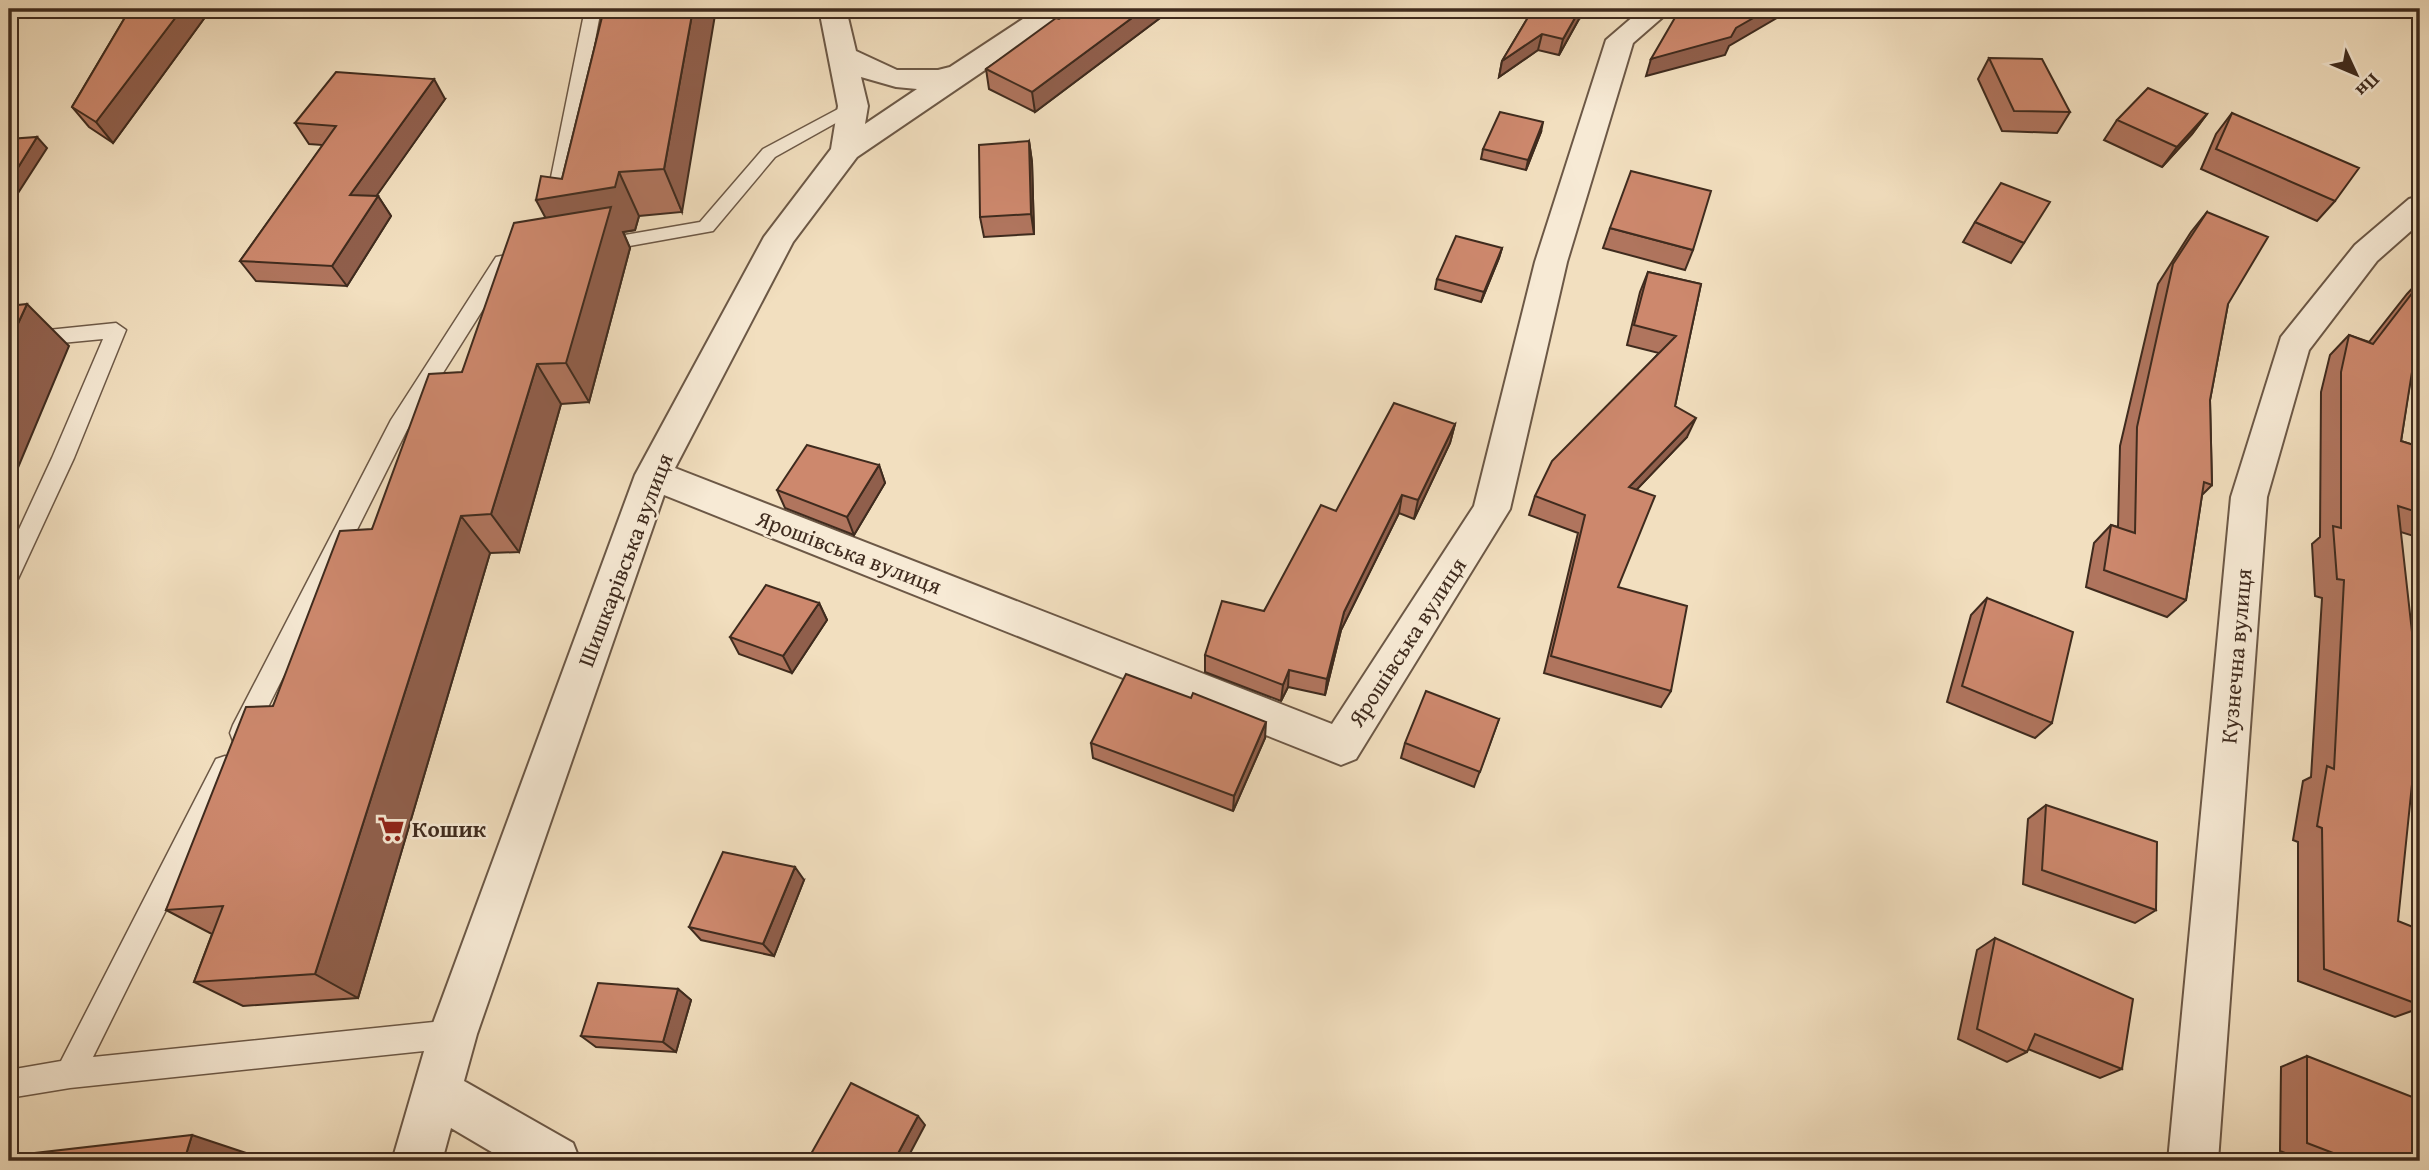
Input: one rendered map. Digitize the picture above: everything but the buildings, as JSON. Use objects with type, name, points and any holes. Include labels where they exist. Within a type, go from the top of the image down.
[{"type":"street","points":[[833,9],[853,106],[846,150]]},
{"type":"street","name":"Шишкарівська вулиця","points":[[417,1161],[453,1034],[653,475],[780,237],[846,150],[1056,9]]},
{"type":"street","name":"Ярошівська вулиця","points":[[653,475],[1340,746],[1492,509],[1551,262],[1619,40],[1658,9]]},
{"type":"street","points":[[843,55],[869,72],[908,82],[933,81],[966,71]]},
{"type":"street","name":"Кузнечна вулиця","points":[[2193,1161],[2249,497],[2292,346],[2366,253],[2420,206]]},
{"type":"street","points":[[435,1092],[555,1161]]},
{"type":"lane","points":[[550,228],[593,9]]},
{"type":"lane","points":[[570,251],[706,227],[769,153],[853,106]]},
{"type":"lane","points":[[70,1074],[398,426],[503,262],[545,255]]},
{"type":"lane","points":[[9,341],[116,330],[63,458],[9,574]]},
{"type":"lane","points":[[9,1084],[70,1074],[453,1034]]},
{"type":"place","name":"Кошик","points":[[391,829]]}]
